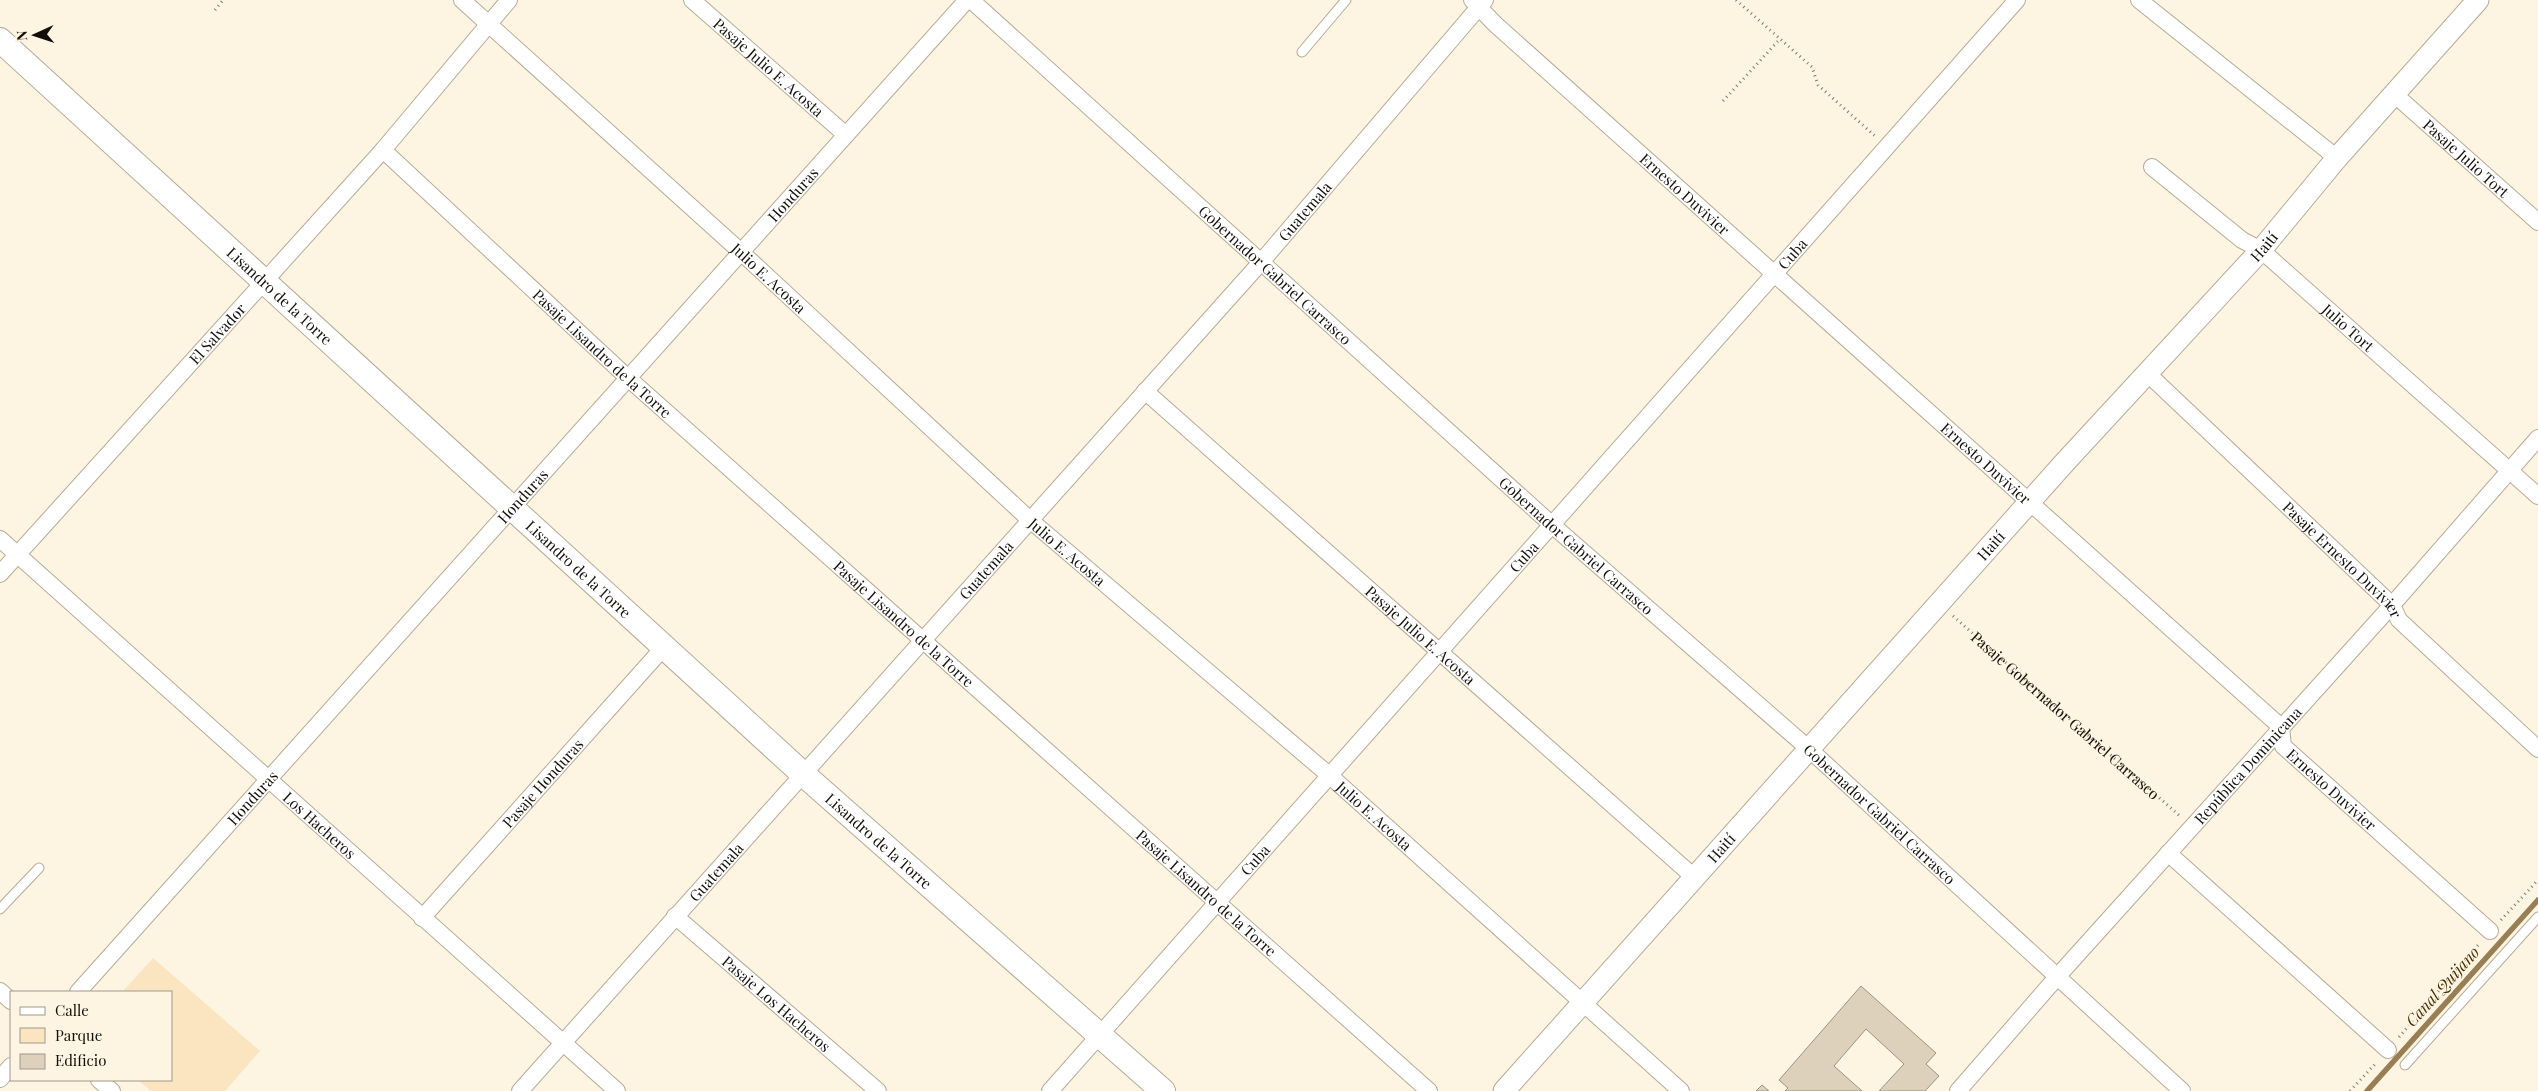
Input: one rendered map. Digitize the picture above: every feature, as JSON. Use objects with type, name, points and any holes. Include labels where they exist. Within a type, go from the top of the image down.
[{"type":"main road","name":"Lisandro de la Torre","points":[[0,40],[803,774],[1102,1035],[1163,1091]]},
{"type":"street","name":"Julio E. Acosta","points":[[462,0],[741,252],[1030,520],[1329,775],[1682,1091]]},
{"type":"street","name":"El Salvador","points":[[0,574],[383,150],[509,0]]},
{"type":"street","name":"Pasaje Julio E. Acosta","points":[[692,0],[846,135]]},
{"type":"street","name":"Honduras","points":[[79,991],[967,0]]},
{"type":"street","name":"Gobernador Gabriel Carrasco","points":[[971,0],[1551,524],[1810,749],[2182,1091]]},
{"type":"street","name":"Cuba","points":[[1050,1091],[1102,1035],[1329,775],[1888,148],[2017,0]]},
{"type":"street","points":[[2139,0],[2337,158]]},
{"type":"street","name":"Haití","points":[[1504,1091],[2146,372],[2261,250],[2393,93],[2478,0]]},
{"type":"street","name":"Guatemala","points":[[520,1091],[1262,261],[1479,2]]},
{"type":"street","name":"Ernesto Duvivier","points":[[1479,2],[1495,24],[2281,727],[2283,746],[2490,931]]},
{"type":"street","name":"Pasaje Julio Tort","points":[[2393,93],[2538,222]]},
{"type":"street","name":"Pasaje Lisandro de la Torre","points":[[383,150],[628,378],[924,639],[1216,903],[1429,1091]]},
{"type":"street","name":"Julio Tort","points":[[2152,167],[2242,240],[2261,250],[2538,496]]},
{"type":"street","name":"Pasaje Ernesto Duvivier","points":[[2146,372],[2392,605],[2399,620],[2538,749]]},
{"type":"street","name":"Pasaje Julio E. Acosta","points":[[1145,391],[1695,878]]},
{"type":"street","name":"República Dominicana","points":[[1958,1091],[2057,977],[2392,605],[2538,438]]},
{"type":"street","name":"Los Hacheros","points":[[0,539],[616,1091]]},
{"type":"street","name":"Pasaje Honduras","points":[[422,918],[664,647]]},
{"type":"street","points":[[2168,853],[2388,1050]]},
{"type":"street","name":"Pasaje Los Hacheros","points":[[675,916],[878,1091]]},
{"type":"street","points":[[0,991],[10,1000]]},
{"type":"street","points":[[0,1079],[10,1067]]},
{"type":"street","points":[[100,1081],[112,1091]]},
{"type":"lane","points":[[1302,52],[1346,0]]},
{"type":"lane","points":[[0,909],[39,868]]},
{"type":"lane","points":[[2405,1065],[2538,917]]},
{"type":"path","points":[[215,10],[223,0]]},
{"type":"path","points":[[1736,0],[1812,68],[1818,85],[1888,148]]},
{"type":"path","points":[[1723,101],[1780,39]]},
{"type":"path","name":"Pasaje Gobernador Gabriel Carrasco","points":[[1939,603],[2192,827]]},
{"type":"path","points":[[2350,1091],[2388,1050],[2490,931],[2538,880]]},
{"type":"green space","points":[[153,958],[260,1051],[225,1091],[151,1091],[139,1081],[172,1081],[172,991],[123,991]]},
{"type":"building","points":[[1861,986],[1936,1053],[1926,1064],[1939,1076],[1925,1091],[1879,1091],[1904,1064],[1866,1029],[1834,1066],[1862,1091],[1785,1091],[1788,1088],[1779,1080]]},
{"type":"building","points":[[1762,1085],[1769,1091],[1756,1091]]},
{"type":"waterway","name":"Canal Quijano","points":[[2367,1091],[2538,900]]}]
